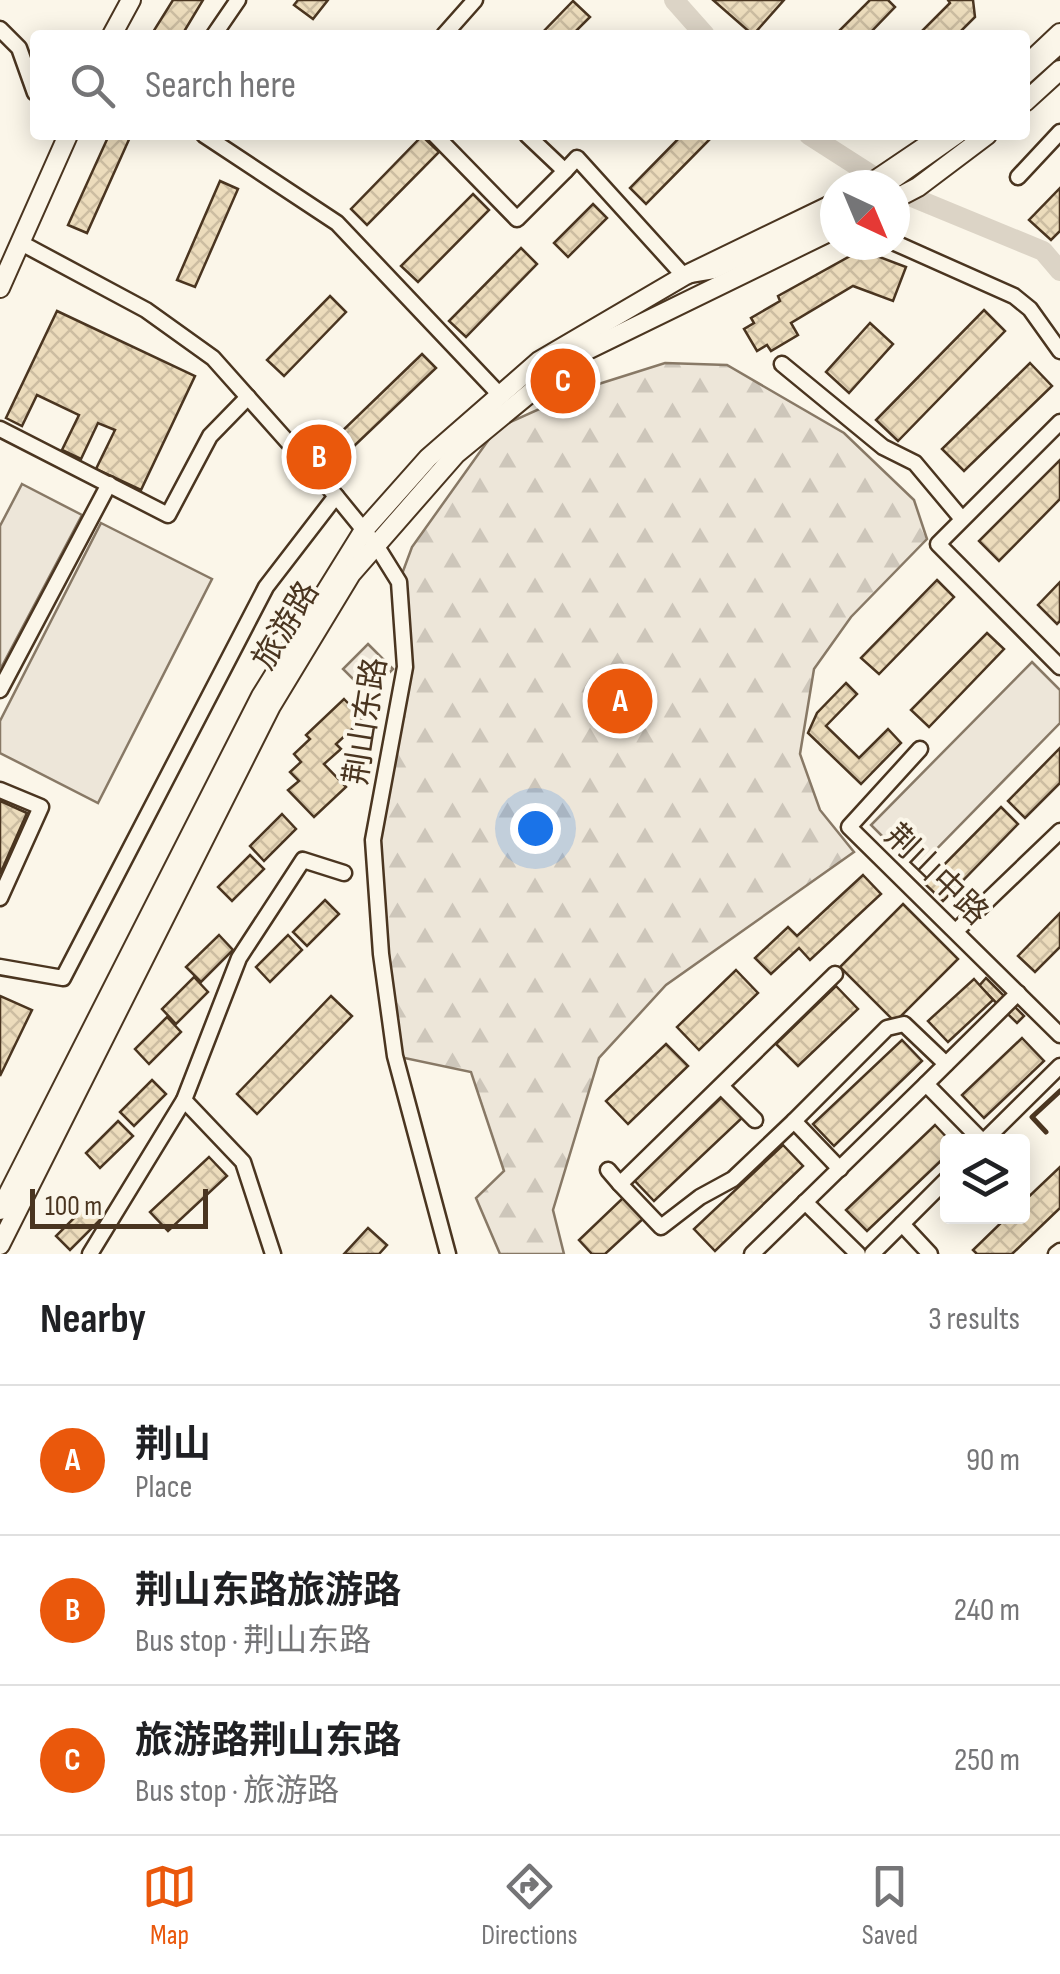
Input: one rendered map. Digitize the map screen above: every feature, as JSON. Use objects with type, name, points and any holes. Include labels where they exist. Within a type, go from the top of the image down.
[{"type":"main road","points":[[115,30],[131,0]]},
{"type":"main road","points":[[1030,61],[1060,33]]},
{"type":"main road","points":[[1030,97],[1060,70]]},
{"type":"main road","points":[[0,288],[23,244],[66,140]]},
{"type":"main road","points":[[890,170],[935,140]]},
{"type":"main road","points":[[910,191],[979,140]]},
{"type":"main road","name":"旅游路","points":[[0,1210],[261,696],[364,530],[428,458],[539,361],[684,276],[820,210]]},
{"type":"main road","name":"旅游路","points":[[0,1245],[272,706],[351,574],[446,465],[503,412],[575,356],[820,236]]},
{"type":"street","points":[[217,30],[238,0]]},
{"type":"street","points":[[448,30],[475,0]]},
{"type":"street","points":[[0,29],[19,48],[30,79]]},
{"type":"street","points":[[1030,73],[1060,46]]},
{"type":"street","points":[[1018,177],[1060,132]]},
{"type":"street","points":[[211,140],[336,224],[499,394]]},
{"type":"street","points":[[440,140],[517,220],[577,158],[684,276],[714,270],[820,221]]},
{"type":"street","points":[[531,140],[565,171]]},
{"type":"street","points":[[909,170],[952,140]]},
{"type":"street","name":"荆山东路","points":[[23,244],[180,330],[248,396],[336,496],[376,545],[399,582],[405,667],[373,840],[380,954],[395,1056],[448,1254]]},
{"type":"street","points":[[910,250],[1014,296],[1030,309],[1060,351]]},
{"type":"street","points":[[700,293],[714,270]]},
{"type":"street","points":[[782,364],[882,447],[915,463],[962,519]]},
{"type":"street","points":[[0,428],[168,515],[210,436],[248,396]]},
{"type":"street","points":[[1060,422],[938,544],[1060,668]]},
{"type":"street","points":[[0,690],[109,484]]},
{"type":"street","points":[[0,967],[64,978],[266,587],[336,496]]},
{"type":"street","name":"荆山中路","points":[[920,750],[850,827],[1060,1035]]},
{"type":"street","points":[[0,790],[41,808],[0,898]]},
{"type":"street","points":[[957,930],[1060,831]]},
{"type":"street","points":[[90,1254],[184,1100],[239,958],[303,860],[344,873]]},
{"type":"street","points":[[620,1184],[835,974]]},
{"type":"street","points":[[752,1254],[1018,993]]},
{"type":"street","points":[[608,1170],[661,1227],[700,1197],[733,1180],[887,1028],[904,1024],[946,1064]]},
{"type":"street","points":[[991,1134],[1060,1066]]},
{"type":"street","points":[[926,1084],[975,1134]]},
{"type":"street","points":[[722,1086],[754,1120]]},
{"type":"street","points":[[184,1100],[244,1162],[273,1254]]},
{"type":"street","points":[[794,1121],[840,1169]]},
{"type":"street","points":[[872,1254],[940,1186]]},
{"type":"street","points":[[805,1202],[858,1254]]},
{"type":"street","points":[[902,1224],[930,1254]]},
{"type":"green space","points":[[665,363],[727,365],[844,433],[914,500],[927,539],[851,617],[814,669],[800,754],[820,810],[854,852],[666,985],[599,1058],[553,1210],[564,1254],[500,1254],[476,1198],[504,1171],[471,1072],[395,1056],[373,840],[405,667],[399,582],[412,547],[497,428],[586,388]]},
{"type":"green space","points":[[22,484],[82,515],[0,670],[0,526]]},
{"type":"green space","points":[[101,523],[212,579],[98,803],[0,753],[0,721]]},
{"type":"green space","points":[[368,644],[393,669],[368,694],[343,669]]},
{"type":"green space","points":[[1032,662],[1060,690],[1060,723],[916,870],[871,825]]},
{"type":"building","points":[[173,0],[203,0],[185,30],[154,30]]},
{"type":"building","points":[[298,0],[328,0],[313,19],[294,5]]},
{"type":"building","points":[[713,0],[784,0],[757,30],[747,30]]},
{"type":"building","points":[[870,0],[888,0],[895,7],[873,30],[840,30]]},
{"type":"building","points":[[948,0],[973,0],[975,17],[962,30],[923,30],[950,3]]},
{"type":"building","points":[[573,1],[590,17],[577,30],[545,30]]},
{"type":"building","points":[[107,140],[129,140],[87,233],[68,225]]},
{"type":"building","points":[[418,140],[426,140],[439,152],[367,225],[351,209]]},
{"type":"building","points":[[677,140],[709,140],[646,204],[630,188]]},
{"type":"building","points":[[220,181],[238,189],[195,287],[177,280]]},
{"type":"building","points":[[1060,188],[1060,231],[1051,240],[1029,220]]},
{"type":"building","points":[[473,194],[489,210],[418,282],[401,266]]},
{"type":"building","points":[[593,204],[607,218],[568,257],[554,243]]},
{"type":"building","points":[[521,248],[537,264],[466,337],[449,321]]},
{"type":"building","points":[[843,260],[887,260],[906,267],[893,301],[853,286],[791,323],[798,335],[771,351],[767,345],[757,351],[744,329],[754,323],[751,318],[780,301],[778,296]]},
{"type":"building","points":[[330,296],[346,312],[284,376],[267,360]]},
{"type":"building","points":[[984,310],[1005,331],[898,441],[876,420]]},
{"type":"building","points":[[57,311],[195,376],[141,490],[96,469],[115,430],[98,423],[81,459],[62,450],[79,415],[37,395],[22,426],[6,418]]},
{"type":"building","points":[[870,323],[893,344],[849,393],[826,372]]},
{"type":"building","points":[[422,354],[436,368],[351,449],[338,435]]},
{"type":"building","points":[[1030,363],[1052,386],[964,471],[942,449]]},
{"type":"building","points":[[1060,460],[1060,499],[999,561],[979,541]]},
{"type":"building","points":[[937,580],[954,597],[879,674],[861,658]]},
{"type":"building","points":[[1060,582],[1060,621],[1057,624],[1038,605]]},
{"type":"building","points":[[987,633],[1004,649],[929,727],[911,710]]},
{"type":"building","points":[[846,683],[857,694],[826,726],[859,758],[888,729],[901,743],[861,784],[808,733],[817,713]]},
{"type":"building","points":[[344,699],[363,719],[336,744],[341,749],[324,764],[346,787],[314,817],[288,790],[299,781],[290,772],[301,762],[294,754],[310,739],[306,735]]},
{"type":"building","points":[[1060,748],[1060,783],[1025,818],[1008,801]]},
{"type":"building","points":[[0,801],[27,813],[0,874]]},
{"type":"building","points":[[1001,807],[1018,824],[943,901],[925,884]]},
{"type":"building","points":[[282,814],[296,829],[264,861],[250,846]]},
{"type":"building","points":[[250,855],[264,869],[232,901],[218,887]]},
{"type":"building","points":[[863,875],[881,894],[810,960],[799,948],[771,974],[755,958],[788,927],[797,936]]},
{"type":"building","points":[[325,900],[339,914],[307,946],[293,932]]},
{"type":"building","points":[[903,904],[958,959],[895,1022],[840,967]]},
{"type":"building","points":[[1060,913],[1060,947],[1035,972],[1018,956]]},
{"type":"building","points":[[219,935],[233,950],[201,982],[186,967]]},
{"type":"building","points":[[288,935],[302,950],[270,982],[256,967]]},
{"type":"building","points":[[736,970],[758,993],[699,1050],[677,1027]]},
{"type":"building","points":[[194,977],[208,992],[176,1024],[162,1009]]},
{"type":"building","points":[[986,978],[1024,1016],[1017,1023],[979,986]]},
{"type":"building","points":[[974,979],[993,1000],[948,1042],[928,1021]]},
{"type":"building","points":[[836,986],[858,1009],[798,1066],[776,1044]]},
{"type":"building","points":[[0,996],[32,1010],[0,1076]]},
{"type":"building","points":[[331,996],[352,1016],[257,1114],[237,1094]]},
{"type":"building","points":[[167,1017],[181,1032],[149,1064],[135,1049]]},
{"type":"building","points":[[1022,1038],[1044,1061],[984,1118],[962,1095]]},
{"type":"building","points":[[902,1040],[922,1061],[834,1146],[813,1124]]},
{"type":"building","points":[[666,1044],[688,1066],[628,1124],[606,1101]]},
{"type":"building","points":[[152,1080],[166,1094],[134,1126],[120,1112]]},
{"type":"building","points":[[723,1096],[743,1117],[654,1201],[634,1180]]},
{"type":"building","points":[[118,1121],[133,1136],[100,1168],[86,1153]]},
{"type":"building","points":[[935,1125],[943,1134],[940,1134],[940,1162],[867,1231],[846,1210]]},
{"type":"building","points":[[783,1145],[803,1166],[715,1251],[694,1229]]},
{"type":"building","points":[[209,1157],[227,1176],[168,1231],[150,1212]]},
{"type":"building","points":[[1060,1167],[1060,1208],[1012,1254],[977,1254],[973,1250],[1000,1224],[1030,1224],[1030,1195]]},
{"type":"building","points":[[624,1197],[644,1218],[605,1254],[592,1254],[579,1240]]},
{"type":"building","points":[[88,1204],[102,1218],[70,1250],[56,1236]]},
{"type":"building","points":[[368,1228],[387,1245],[379,1254],[344,1254]]},
{"type":"waterway","points":[[674,0],[701,30]]},
{"type":"waterway","points":[[817,140],[864,170]]},
{"type":"waterway","points":[[910,196],[1043,251],[1060,271]]},
{"type":"wall","points":[[1046,1132],[1032,1117],[1060,1091]]},
{"type":"place","name":"旅游路荆山东路","points":[[563,381]]},
{"type":"place","name":"荆山东路旅游路","points":[[319,457]]},
{"type":"place","name":"荆山","points":[[620,701]]}]
